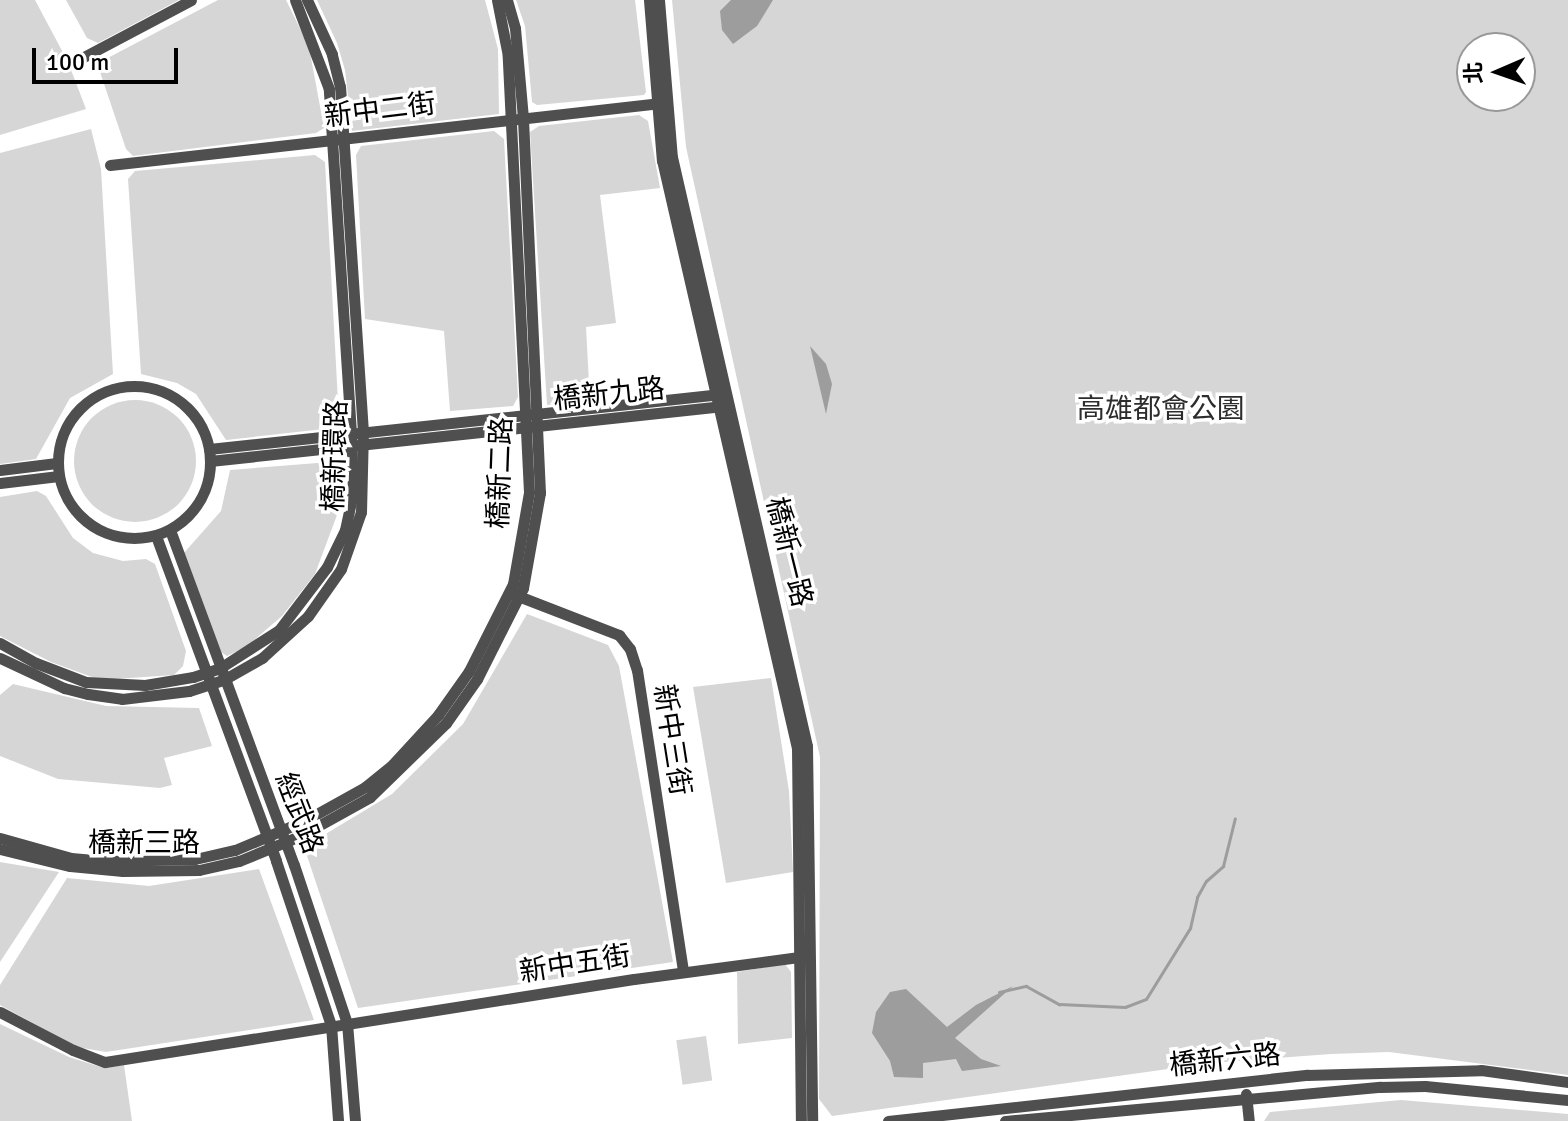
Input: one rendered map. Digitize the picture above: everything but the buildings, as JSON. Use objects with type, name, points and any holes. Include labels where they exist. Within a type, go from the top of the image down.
[{"type":"street","points":[[76,61],[191,0]]},
{"type":"street","name":"橋新環路","points":[[295,0],[329,89],[339,139]]},
{"type":"street","name":"橋新環路","points":[[5,654],[64,688],[122,699],[178,693],[262,658],[308,616],[341,569],[361,512],[339,139],[340,87],[332,54],[307,0]]},
{"type":"street","name":"橋新二路","points":[[497,0],[506,36],[517,119]]},
{"type":"street","name":"橋新二路","points":[[269,842],[370,797],[420,750],[446,723],[477,679],[515,595],[529,492],[533,420],[515,28],[507,0]]},
{"type":"street","name":"橋新一路","points":[[649,0],[662,102]]},
{"type":"street","name":"橋新一路","points":[[659,0],[662,160],[721,400],[778,607],[807,746],[801,1121]]},
{"type":"street","name":"新中二街","points":[[110,165],[662,102]]},
{"type":"street","points":[[121,387],[151,388],[183,404],[203,432],[209,455],[203,494],[195,508],[170,530],[156,536],[119,538],[86,522],[69,501],[58,469],[60,442],[76,414],[101,393],[121,387]]},
{"type":"street","name":"橋新九路","points":[[209,455],[721,400]]},
{"type":"street","points":[[0,470],[58,469]]},
{"type":"street","points":[[0,483],[58,469]]},
{"type":"street","name":"經武路","points":[[170,530],[284,837],[347,1023],[355,1121]]},
{"type":"street","name":"經武路","points":[[156,536],[269,842],[331,1025],[338,1121]]},
{"type":"street","name":"新中三街","points":[[515,595],[619,635],[630,649],[637,670],[683,972]]},
{"type":"street","points":[[0,675],[5,654]]},
{"type":"street","name":"橋新三路","points":[[0,838],[71,858],[142,862],[195,859],[269,842]]},
{"type":"street","name":"橋新三路","points":[[0,849],[70,866],[140,872],[199,870],[239,861],[269,842]]},
{"type":"street","name":"橋新一路","points":[[805,956],[812,1121]]},
{"type":"street","name":"新中五街","points":[[331,1025],[805,956]]},
{"type":"street","points":[[0,1012],[105,1062],[331,1025]]},
{"type":"street","name":"橋新六路","points":[[888,1121],[1307,1075],[1481,1070],[1568,1082]]},
{"type":"street","points":[[1245,1081],[1249,1121]]},
{"type":"street","name":"橋新六路","points":[[1005,1121],[1246,1098],[1425,1086],[1568,1100]]},
{"type":"green space","points":[[0,0],[35,0],[68,62],[86,109],[0,135]]},
{"type":"green space","points":[[66,0],[179,0],[98,43],[87,38]]},
{"type":"green space","points":[[218,0],[286,0],[309,47],[324,128],[316,133],[133,156],[126,149],[100,72],[102,61]]},
{"type":"green space","points":[[317,0],[485,0],[498,49],[499,114],[352,131],[345,70],[337,43]]},
{"type":"green space","points":[[516,0],[635,0],[644,95],[537,105],[532,102],[525,26]]},
{"type":"green space","name":"高雄都會公園","points":[[672,0],[1568,0],[1568,1075],[1389,1052],[1331,1054],[1211,1063],[832,1116],[819,1099],[820,757],[686,147]]},
{"type":"green space","points":[[639,115],[648,121],[660,188],[600,195],[616,323],[586,327],[590,402],[547,405],[530,132],[539,126]]},
{"type":"green space","points":[[91,129],[101,169],[113,374],[70,398],[36,459],[0,464],[0,153]]},
{"type":"green space","points":[[494,131],[504,139],[518,397],[513,406],[450,411],[444,331],[365,319],[356,155],[361,146]]},
{"type":"green space","points":[[315,155],[325,162],[339,420],[333,428],[226,440],[196,394],[177,383],[141,374],[128,179],[135,171]]},
{"type":"green space","points":[[135,400],[159,404],[178,418],[192,437],[196,461],[192,485],[178,504],[159,518],[135,522],[111,518],[92,504],[78,485],[74,461],[78,437],[92,418],[111,404]]},
{"type":"green space","points":[[330,462],[343,468],[343,499],[315,574],[282,616],[246,647],[227,656],[215,648],[183,554],[221,511],[230,470]]},
{"type":"green space","points":[[37,491],[46,496],[73,538],[93,553],[123,561],[146,559],[155,564],[186,651],[183,666],[174,675],[100,680],[51,662],[0,636],[0,497]]},
{"type":"green space","points":[[527,614],[608,645],[619,666],[673,962],[358,1008],[304,847],[392,794],[463,724]]},
{"type":"green space","points":[[771,678],[789,791],[793,872],[726,883],[693,687]]},
{"type":"green space","points":[[13,684],[106,706],[199,708],[212,746],[164,758],[172,785],[160,788],[58,779],[0,756],[0,695]]},
{"type":"green space","points":[[0,862],[59,872],[0,962]]},
{"type":"green space","points":[[259,869],[314,1020],[106,1052],[77,1047],[0,1005],[0,985],[67,878],[149,886]]},
{"type":"green space","points":[[785,964],[791,972],[792,1038],[738,1044],[737,972]]},
{"type":"green space","points":[[0,1024],[69,1057],[104,1068],[124,1065],[132,1121],[0,1121]]},
{"type":"green space","points":[[706,1036],[712,1081],[683,1085],[676,1040]]},
{"type":"green space","points":[[1401,1100],[1568,1114],[1568,1121],[1264,1121],[1270,1112]]},
{"type":"shaded area","points":[[731,0],[773,0],[757,26],[733,44],[722,30],[720,11]]},
{"type":"shaded area","points":[[810,346],[826,364],[832,384],[826,414]]},
{"type":"shaded area","points":[[1013,986],[955,1038],[981,1059],[1001,1066],[962,1071],[956,1059],[923,1063],[923,1078],[894,1077],[890,1061],[872,1033],[876,1012],[890,992],[906,989],[947,1027],[976,1005]]},
{"type":"waterway","points":[[999,992],[1026,986],[1059,1004],[1125,1007],[1146,999],[1190,928],[1197,897],[1206,881],[1223,866],[1235,818]]}]
